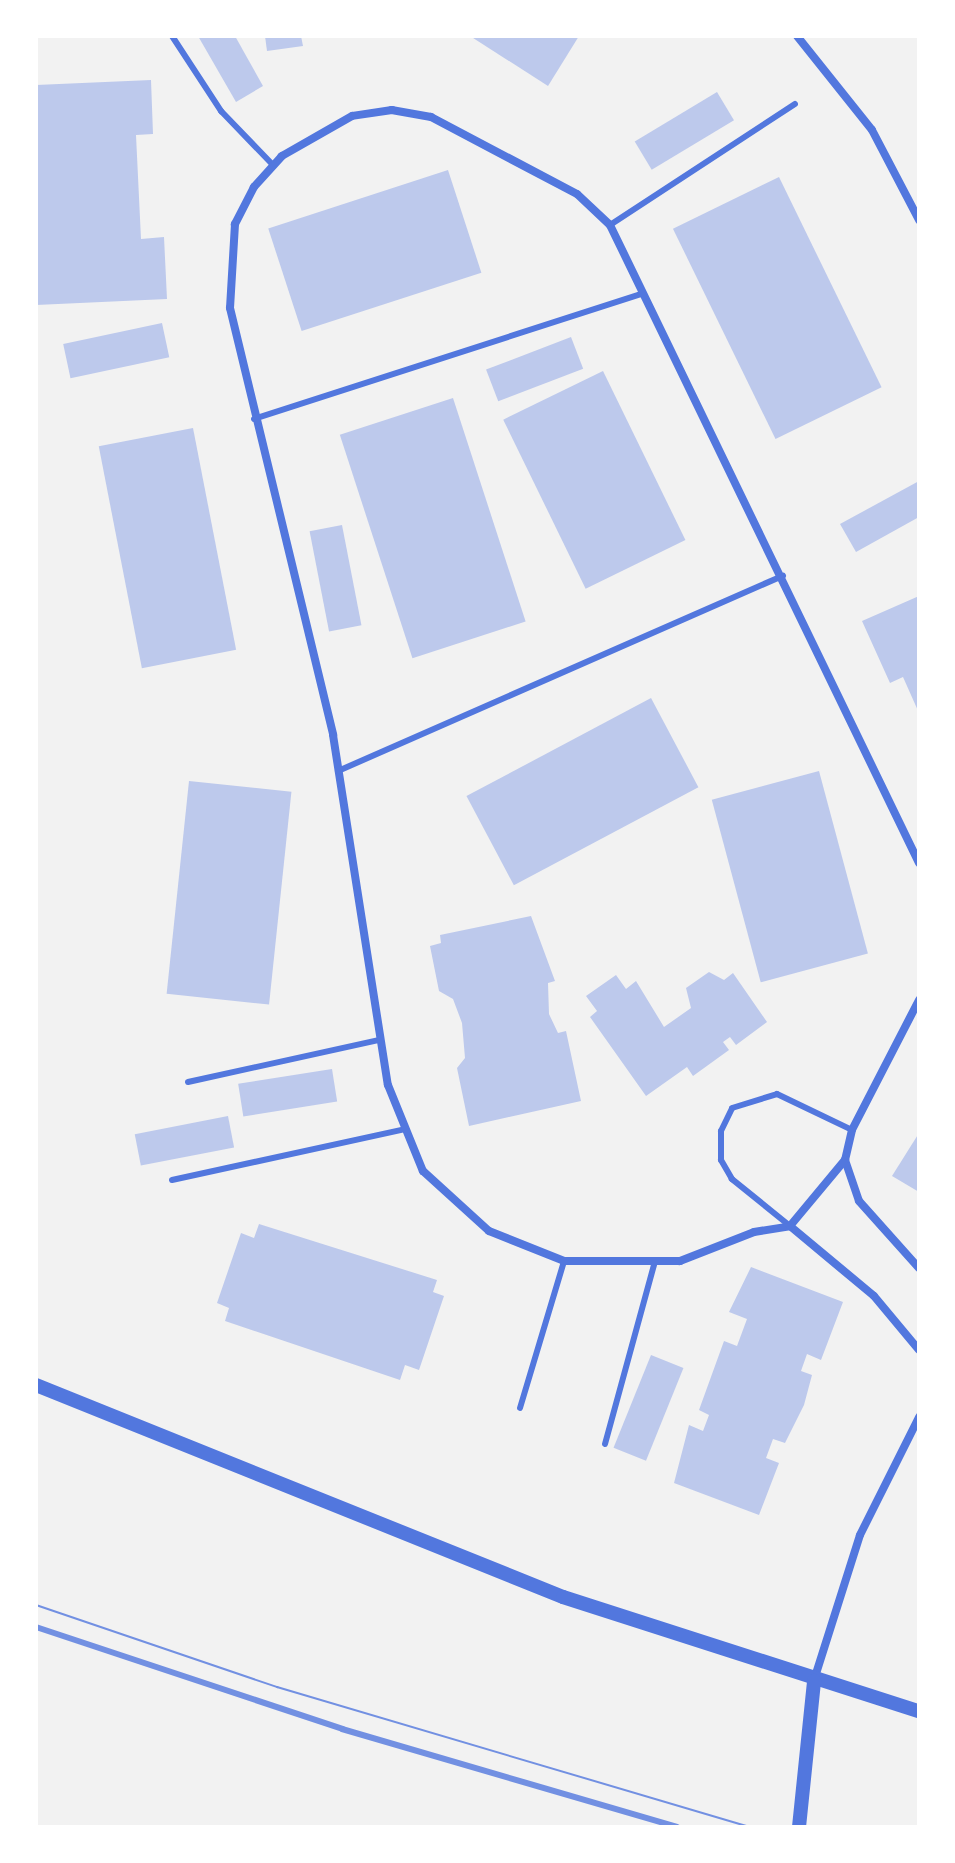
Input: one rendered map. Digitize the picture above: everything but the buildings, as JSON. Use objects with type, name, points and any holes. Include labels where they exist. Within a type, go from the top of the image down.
[{"type":"street","points":[[797,36],[872,130],[919,220]]},
{"type":"street","points":[[919,863],[783,576],[610,225],[577,194],[431,117],[392,110],[352,116],[315,133],[274,166],[235,224],[228,265],[254,419],[338,771],[379,1040],[402,1130],[423,1171],[453,1205],[489,1231],[564,1261],[654,1265],[790,1226],[845,1160],[852,1130],[919,1000]]},
{"type":"street","points":[[845,1160],[859,1201],[919,1268]]},
{"type":"street","points":[[790,1226],[874,1296],[919,1350]]},
{"type":"street","points":[[36,1385],[563,1597],[814,1681],[919,1711]]},
{"type":"street","points":[[799,1827],[814,1681],[860,1535],[919,1417]]},
{"type":"lane","points":[[172,36],[221,111],[274,166]]},
{"type":"lane","points":[[610,225],[795,104]]},
{"type":"lane","points":[[254,419],[642,294]]},
{"type":"lane","points":[[338,771],[783,576]]},
{"type":"lane","points":[[188,1082],[379,1040]]},
{"type":"lane","points":[[790,1226],[732,1179],[721,1160],[721,1131],[732,1108],[777,1094],[852,1130]]},
{"type":"lane","points":[[172,1180],[402,1130]]},
{"type":"lane","points":[[520,1408],[564,1261]]},
{"type":"lane","points":[[605,1444],[654,1265]]},
{"type":"tram line","points":[[36,1605],[277,1687],[750,1827]]},
{"type":"railway","points":[[36,1627],[342,1729],[677,1827]]}]
